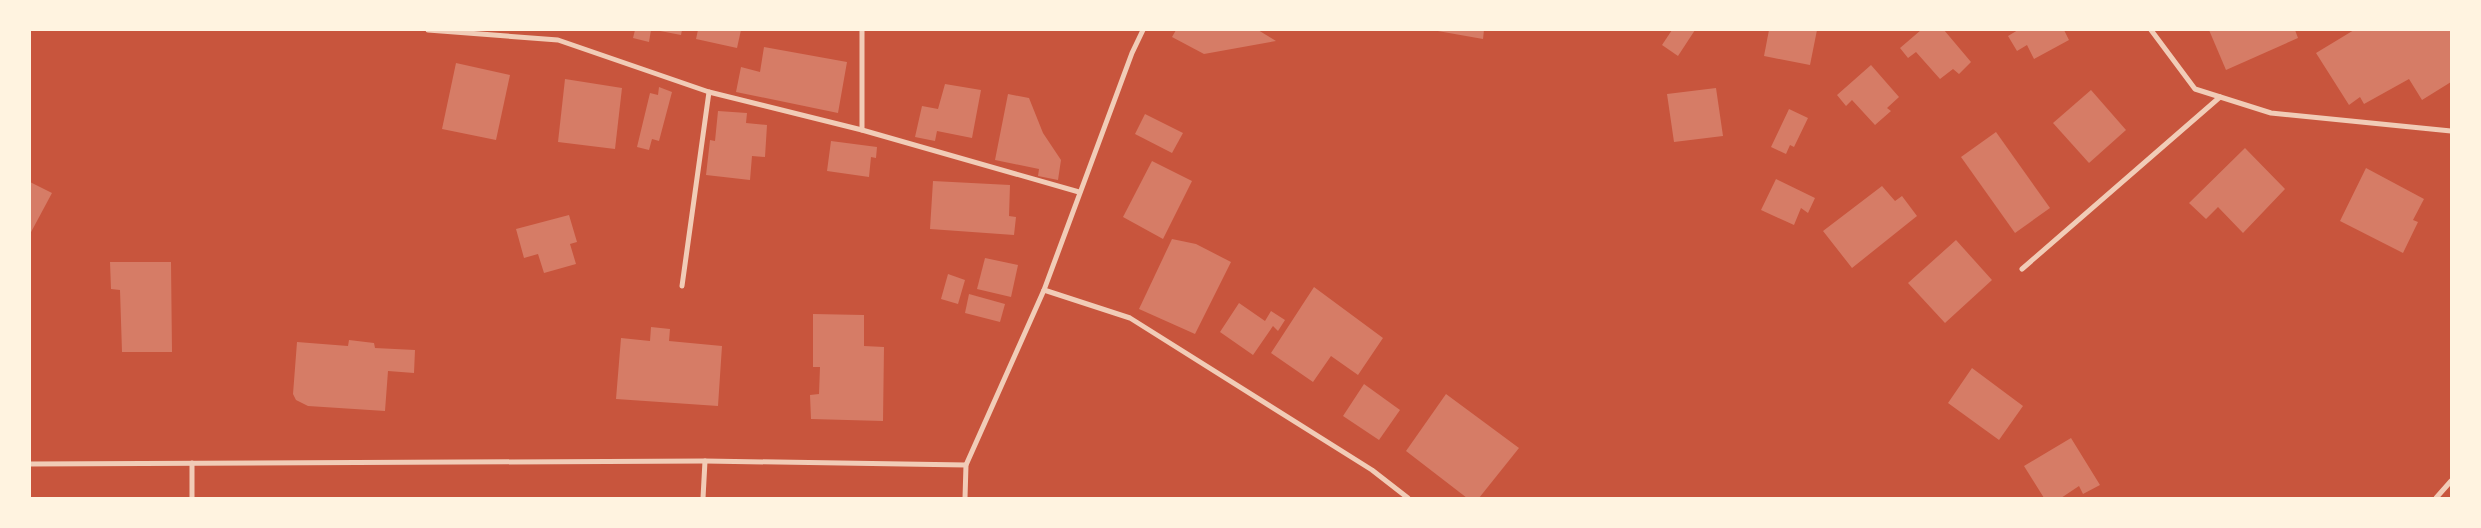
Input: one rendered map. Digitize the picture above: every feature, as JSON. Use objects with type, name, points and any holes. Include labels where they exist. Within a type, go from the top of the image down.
[{"type":"street","points":[[428,30],[558,40],[709,92],[862,130],[1079,192]]},
{"type":"street","points":[[862,30],[862,130]]},
{"type":"street","points":[[965,498],[966,465],[1044,290],[1079,192],[1132,53],[1143,30]]},
{"type":"street","points":[[2151,30],[2194,89],[2271,113],[2451,131]]},
{"type":"street","points":[[682,286],[709,92]]},
{"type":"street","points":[[2022,270],[2220,97]]},
{"type":"street","points":[[1044,290],[1130,318],[1372,470],[1408,498]]},
{"type":"street","points":[[30,464],[706,461],[966,465]]},
{"type":"street","points":[[702,498],[706,461]]},
{"type":"street","points":[[192,463],[192,498]]},
{"type":"street","points":[[2436,498],[2451,481]]},
{"type":"building","points":[[635,30],[651,30],[649,42],[633,38]]},
{"type":"building","points":[[655,30],[682,30],[681,35]]},
{"type":"building","points":[[698,30],[741,30],[737,48],[696,39]]},
{"type":"building","points":[[1176,30],[1258,30],[1276,41],[1204,54],[1172,37]]},
{"type":"building","points":[[1432,30],[1484,30],[1483,39]]},
{"type":"building","points":[[1672,30],[1695,30],[1678,56],[1662,45]]},
{"type":"building","points":[[1769,30],[1817,30],[1810,65],[1764,56]]},
{"type":"building","points":[[1921,30],[1944,30],[1971,62],[1959,74],[1953,69],[1940,79],[1916,52],[1908,58],[1900,48]]},
{"type":"building","points":[[2018,30],[2064,30],[2069,40],[2034,59],[2027,45],[2017,51],[2008,36]]},
{"type":"building","points":[[2209,30],[2295,30],[2298,38],[2226,70]]},
{"type":"building","points":[[2354,30],[2451,30],[2451,82],[2422,100],[2409,79],[2364,104],[2360,97],[2349,105],[2316,53]]},
{"type":"building","points":[[764,47],[847,62],[838,113],[736,92],[741,67],[760,72]]},
{"type":"building","points":[[456,63],[510,75],[496,140],[442,129]]},
{"type":"building","points":[[1871,65],[1899,97],[1887,108],[1891,111],[1875,125],[1852,100],[1846,106],[1837,95]]},
{"type":"building","points":[[565,79],[622,88],[615,149],[558,142]]},
{"type":"building","points":[[945,84],[981,90],[972,138],[937,131],[935,141],[915,137],[922,106],[938,109]]},
{"type":"building","points":[[659,87],[672,92],[659,141],[652,139],[649,150],[637,147],[650,93],[658,95]]},
{"type":"building","points":[[1716,88],[1723,136],[1674,142],[1667,94]]},
{"type":"building","points":[[2091,90],[2126,130],[2089,163],[2053,123]]},
{"type":"building","points":[[1008,94],[1029,98],[1043,133],[1061,160],[1058,180],[1038,176],[1039,169],[995,160]]},
{"type":"building","points":[[1789,109],[1808,118],[1794,147],[1790,145],[1786,154],[1771,147]]},
{"type":"building","points":[[718,111],[747,113],[746,123],[767,125],[765,157],[752,156],[750,180],[706,175],[710,140],[715,141]]},
{"type":"building","points":[[1145,114],[1183,133],[1172,153],[1135,134]]},
{"type":"building","points":[[1996,132],[2050,208],[2015,233],[1961,157]]},
{"type":"building","points":[[831,141],[877,147],[876,158],[871,157],[869,177],[827,171]]},
{"type":"building","points":[[2245,148],[2285,189],[2243,233],[2218,207],[2206,219],[2189,203]]},
{"type":"building","points":[[1152,161],[1192,181],[1163,239],[1123,217]]},
{"type":"building","points":[[2366,168],[2424,199],[2413,220],[2418,222],[2403,253],[2340,221]]},
{"type":"building","points":[[1776,179],[1815,198],[1808,213],[1801,208],[1794,225],[1761,210]]},
{"type":"building","points":[[933,181],[1010,185],[1009,216],[1016,217],[1014,235],[930,229]]},
{"type":"building","points":[[30,182],[52,193],[30,234]]},
{"type":"building","points":[[1882,186],[1895,201],[1902,196],[1917,216],[1852,268],[1823,231]]},
{"type":"building","points":[[569,215],[577,242],[570,244],[576,264],[544,273],[538,254],[524,258],[516,229]]},
{"type":"building","points":[[1172,239],[1196,244],[1231,262],[1195,334],[1139,309]]},
{"type":"building","points":[[1956,240],[1992,280],[1945,323],[1908,283]]},
{"type":"building","points":[[985,258],[1018,265],[1011,297],[977,289]]},
{"type":"building","points":[[110,262],[171,262],[172,352],[122,352],[120,290],[111,289]]},
{"type":"building","points":[[948,274],[965,280],[958,304],[941,299]]},
{"type":"building","points":[[1314,287],[1383,338],[1358,375],[1331,356],[1313,382],[1271,353]]},
{"type":"building","points":[[969,294],[1005,304],[1000,322],[965,313]]},
{"type":"building","points":[[1239,303],[1265,321],[1271,311],[1285,320],[1278,331],[1273,326],[1253,355],[1220,332]]},
{"type":"building","points":[[813,314],[864,315],[864,346],[884,347],[883,421],[811,419],[810,395],[819,394],[820,367],[813,367]]},
{"type":"building","points":[[651,327],[670,329],[669,341],[722,346],[718,406],[616,399],[621,338],[650,341]]},
{"type":"building","points":[[349,340],[374,343],[375,348],[415,350],[414,373],[388,371],[385,411],[308,406],[296,400],[293,394],[297,342],[348,346]]},
{"type":"building","points":[[1972,368],[2023,406],[1999,440],[1948,403]]},
{"type":"building","points":[[1364,384],[1400,410],[1379,440],[1343,416]]},
{"type":"building","points":[[1446,394],[1519,448],[1479,498],[1467,498],[1406,451]]},
{"type":"building","points":[[2071,438],[2100,485],[2083,494],[2079,486],[2061,498],[2044,498],[2024,466]]}]
